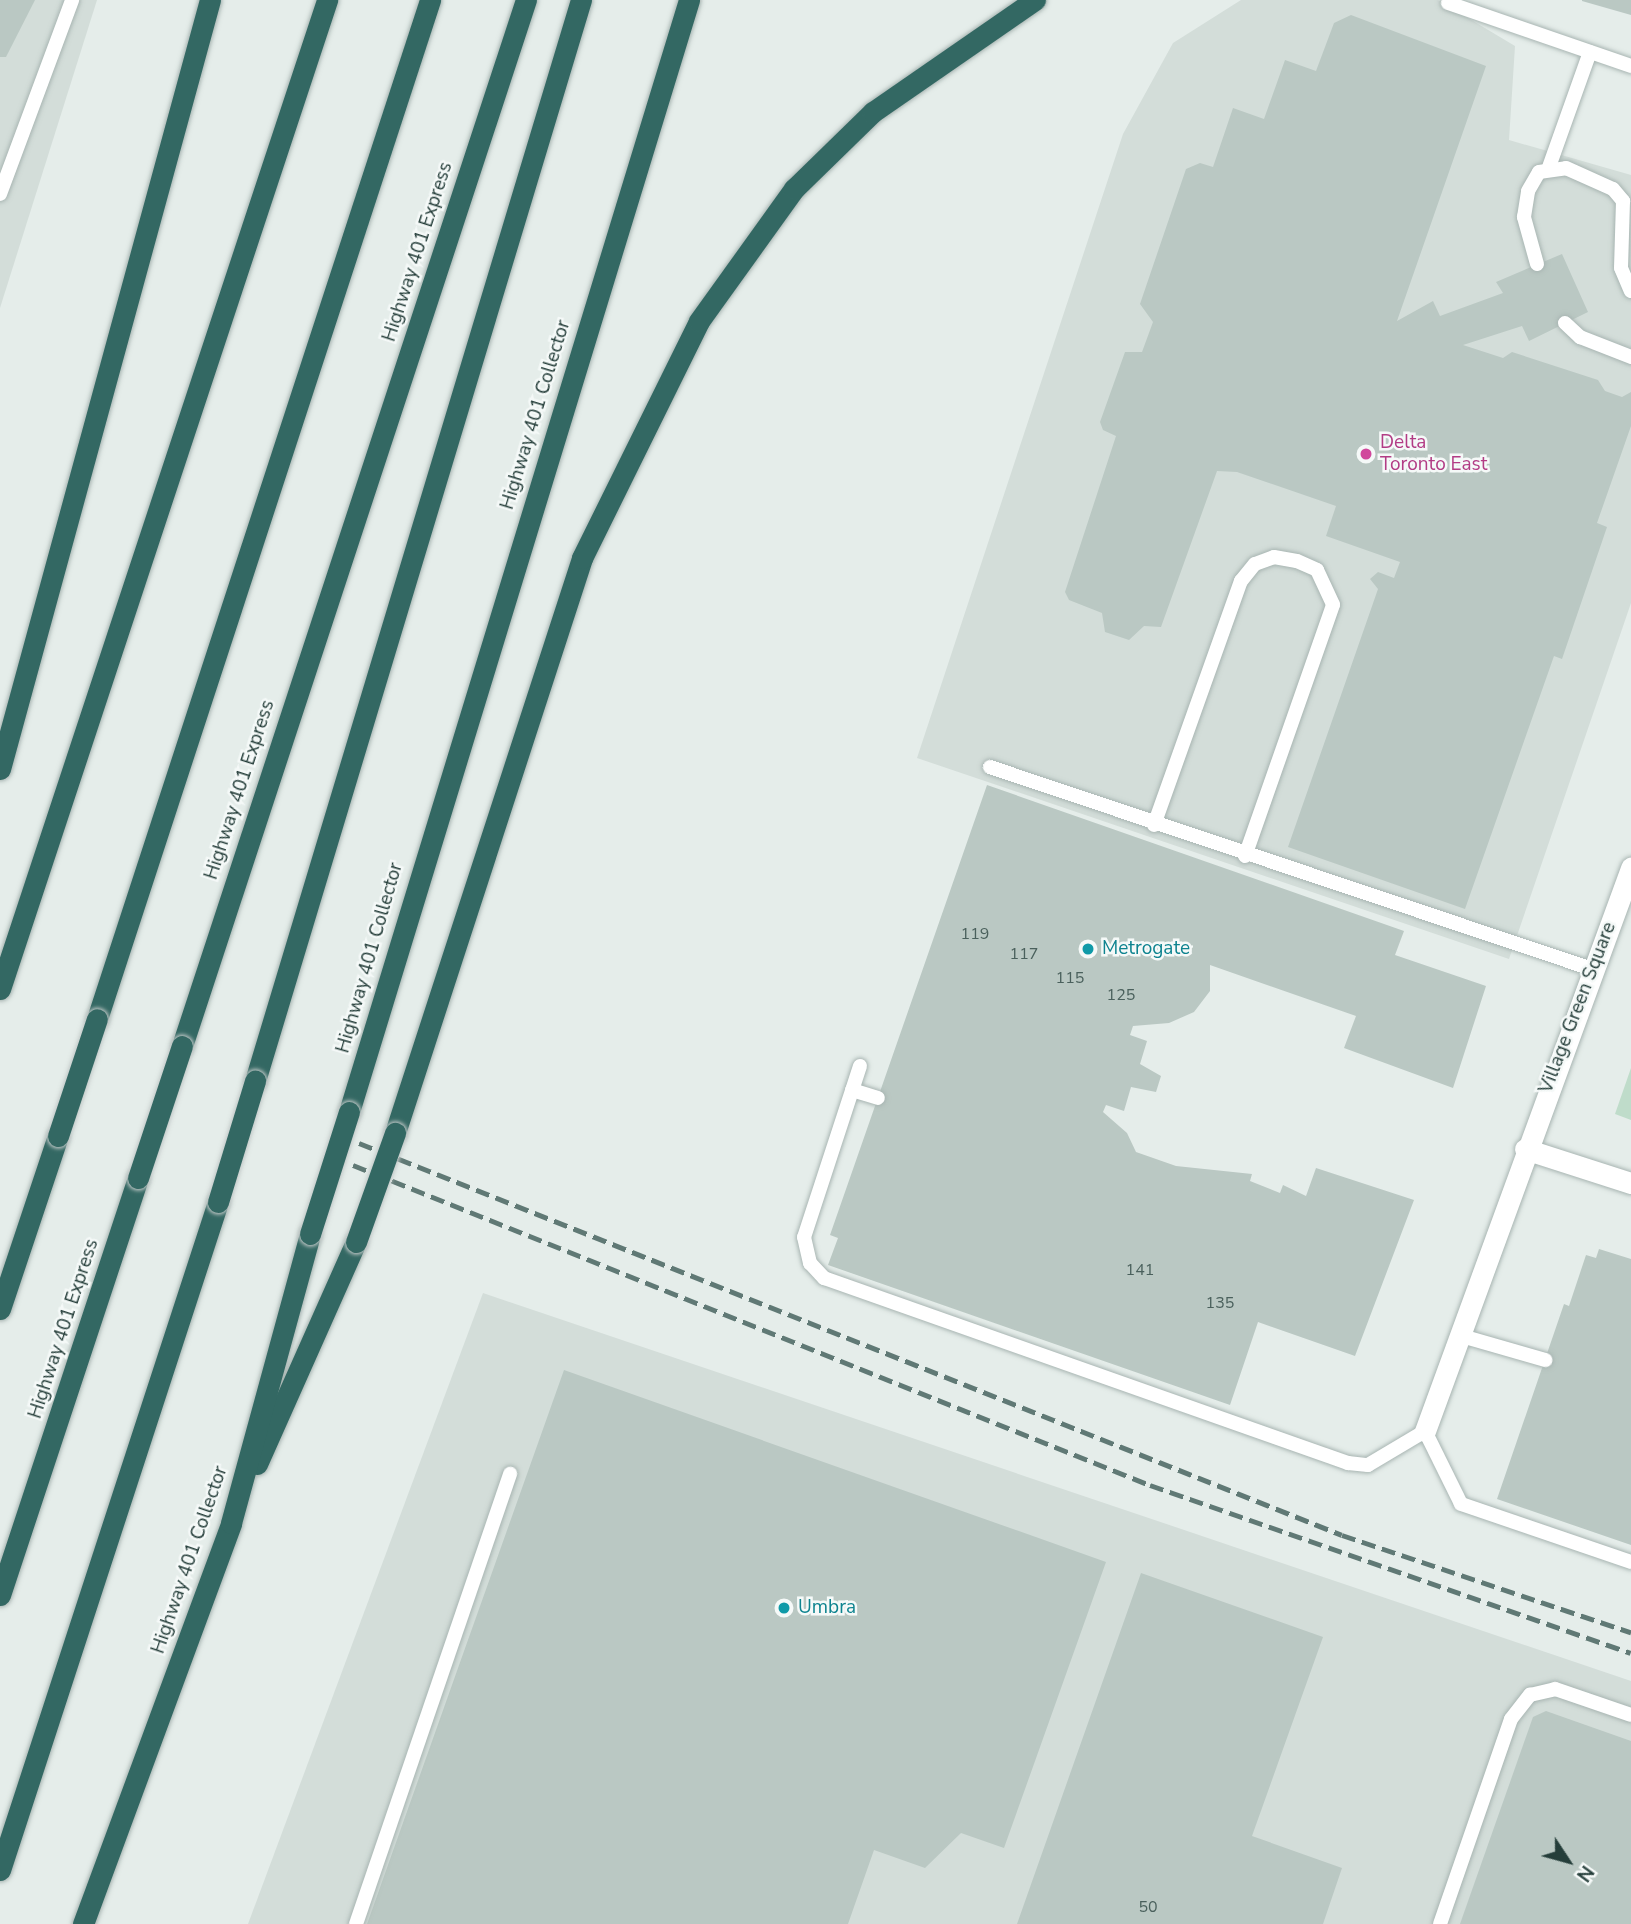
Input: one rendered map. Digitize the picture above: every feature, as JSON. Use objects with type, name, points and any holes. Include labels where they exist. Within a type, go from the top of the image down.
[{"type":"highway","points":[[0,769],[210,0]]},
{"type":"highway","points":[[1,984],[327,0]]},
{"type":"highway","points":[[0,1309],[430,0]]},
{"type":"highway","name":"Highway 401 Express","points":[[0,1595],[526,0]]},
{"type":"highway","points":[[0,1870],[218,1202],[581,0]]},
{"type":"highway","name":"Highway 401 Collector","points":[[83,1924],[231,1523],[310,1234],[688,0]]},
{"type":"highway","points":[[231,1523],[356,1242],[395,1133],[582,558],[699,321],[794,189],[873,111],[1035,0]]},
{"type":"street","name":"Village Green Square","points":[[1425,1431],[1525,1149],[1631,868]]},
{"type":"street","points":[[1525,1149],[1631,1183]]},
{"type":"lane","points":[[0,194],[72,0]]},
{"type":"lane","points":[[1448,3],[1631,65]]},
{"type":"lane","points":[[1537,264],[1524,217],[1528,191],[1549,167],[1590,52]]},
{"type":"lane","points":[[1549,167],[1586,176],[1623,201],[1621,268],[1631,291]]},
{"type":"lane","points":[[1566,323],[1580,337],[1631,357]]},
{"type":"lane","points":[[1154,825],[1241,581],[1255,564],[1274,557],[1297,561],[1317,570],[1333,605],[1245,856]]},
{"type":"lane","points":[[990,767],[1245,856],[1592,970]]},
{"type":"lane","points":[[860,1066],[804,1237],[810,1263],[824,1278],[1348,1464],[1368,1465],[1425,1431],[1461,1504],[1631,1562]]},
{"type":"lane","points":[[852,1090],[878,1098]]},
{"type":"lane","points":[[1458,1335],[1545,1360]]},
{"type":"lane","points":[[356,1924],[510,1474]]},
{"type":"lane","points":[[1440,1924],[1511,1719],[1530,1695],[1555,1689],[1631,1715]]},
{"type":"shaded area","points":[[0,0],[97,0],[0,308]]},
{"type":"shaded area","points":[[1241,0],[1438,0],[1515,46],[1509,140],[1631,175],[1631,603],[1509,959],[917,758],[1123,134],[1173,43]]},
{"type":"shaded area","points":[[483,1293],[1631,1681],[1631,1924],[248,1924]]},
{"type":"green space","points":[[1631,1068],[1631,1120],[1615,1114]]},
{"type":"building","points":[[0,0],[35,0],[6,57],[0,57]]},
{"type":"building","points":[[1582,0],[1631,0],[1631,15],[1582,1]]},
{"type":"building","name":"Delta Toronto East","points":[[1351,15],[1486,66],[1397,321],[1433,301],[1440,316],[1503,293],[1496,282],[1562,254],[1588,312],[1529,341],[1522,326],[1463,345],[1503,358],[1512,352],[1598,380],[1605,391],[1622,397],[1631,392],[1631,426],[1597,523],[1607,527],[1562,659],[1554,656],[1465,909],[1288,847],[1378,589],[1370,579],[1378,572],[1394,578],[1400,562],[1326,536],[1336,506],[1237,472],[1217,471],[1161,627],[1144,626],[1129,640],[1105,632],[1102,613],[1069,600],[1065,592],[1116,436],[1103,430],[1100,422],[1125,352],[1142,352],[1153,322],[1140,304],[1186,169],[1200,163],[1213,167],[1233,108],[1264,119],[1285,60],[1316,71],[1334,23]]},
{"type":"building","points":[[987,785],[1404,931],[1395,955],[1486,986],[1453,1088],[1344,1048],[1356,1016],[1210,965],[1210,991],[1194,1012],[1169,1023],[1133,1026],[1130,1035],[1147,1041],[1140,1064],[1161,1076],[1156,1092],[1131,1087],[1124,1111],[1106,1105],[1103,1112],[1127,1133],[1136,1152],[1176,1166],[1252,1174],[1250,1181],[1280,1193],[1283,1185],[1306,1196],[1316,1168],[1414,1200],[1355,1356],[1258,1322],[1230,1405],[828,1265],[838,1238],[830,1235]]},
{"type":"building","points":[[1599,1249],[1631,1259],[1631,1545],[1497,1499],[1564,1304],[1569,1306],[1586,1255],[1596,1258]]},
{"type":"building","name":"Umbra","points":[[564,1370],[1106,1562],[1004,1848],[961,1833],[925,1868],[874,1850],[848,1924],[367,1924]]},
{"type":"building","points":[[1141,1573],[1323,1637],[1252,1836],[1342,1868],[1323,1924],[1017,1924]]},
{"type":"building","points":[[1546,1711],[1631,1741],[1631,1924],[1460,1924],[1533,1717]]},
{"type":"railway","points":[[359,1143],[1342,1535],[1631,1632]]},
{"type":"railway","points":[[353,1165],[1150,1485],[1631,1653]]},
{"type":"place","name":"Delta Toronto East","points":[[1366,454]]},
{"type":"place","name":"Metrogate","points":[[1088,949]]},
{"type":"place","name":"Umbra","points":[[784,1608]]}]
